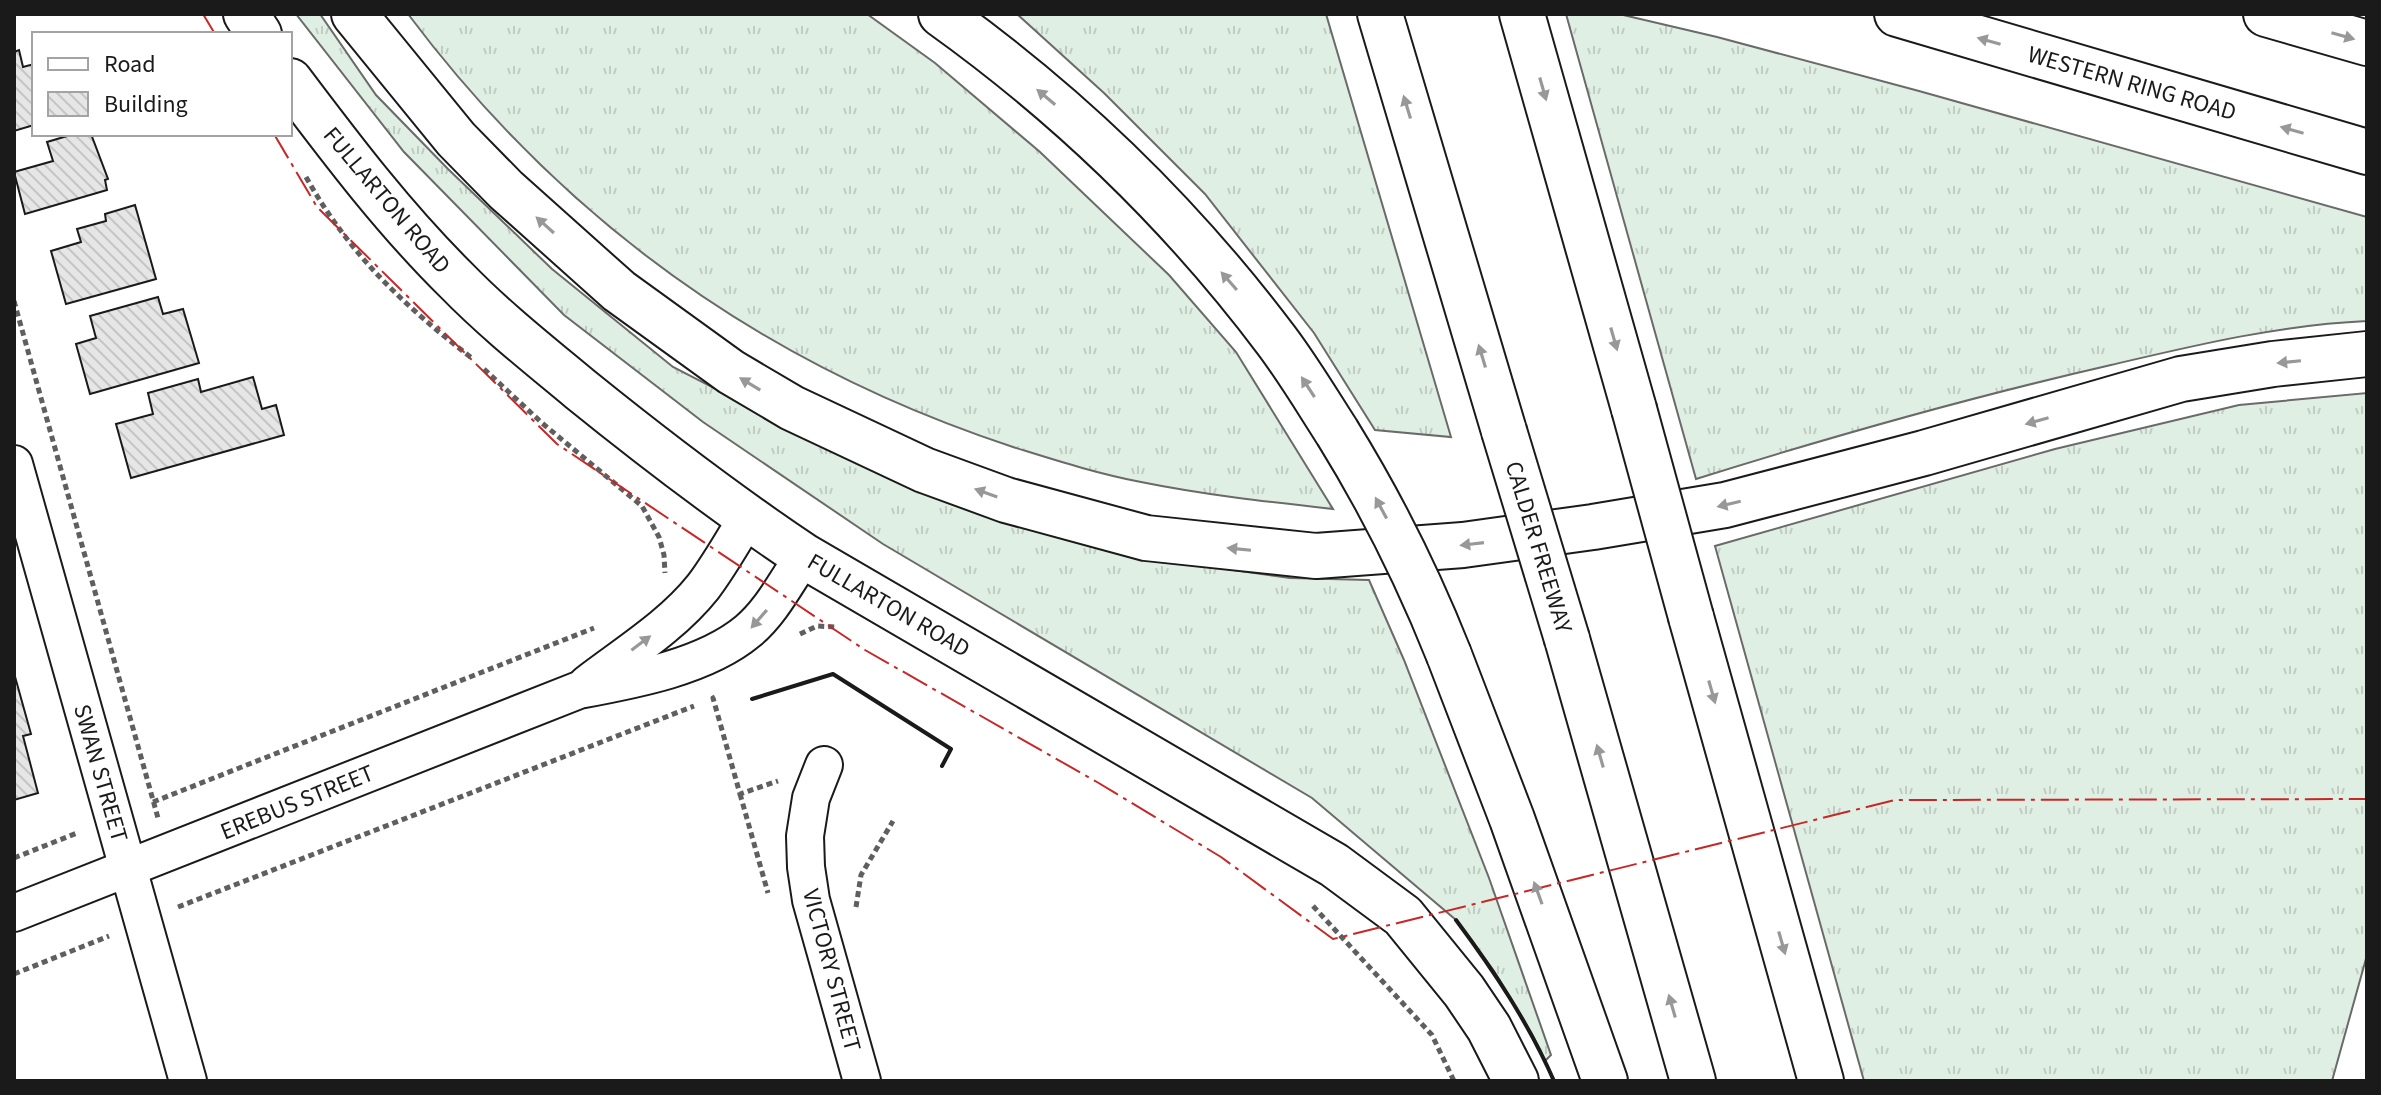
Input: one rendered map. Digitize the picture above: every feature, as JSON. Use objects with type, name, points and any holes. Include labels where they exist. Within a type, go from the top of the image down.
[{"type":"main road","points":[[246,14],[258,32]]},
{"type":"main road","points":[[354,14],[447,129],[506,190],[619,291],[731,372],[792,408],[924,470],[1006,500],[1146,538],[1316,556],[1463,545],[1593,527],[1739,502],[2181,379],[2273,364],[2367,354]]},
{"type":"main road","points":[[941,14],[1076,122],[1183,228],[1278,342],[1337,432],[1387,519],[1427,600],[1507,805],[1605,1081]]},
{"type":"main road","name":"CALDER FREEWAY","points":[[1380,14],[1567,639],[1693,1081]]},
{"type":"main road","points":[[1522,14],[1821,1081]]},
{"type":"main road","name":"WESTERN RING ROAD","points":[[1897,14],[2367,152]]},
{"type":"main road","points":[[2266,14],[2367,43]]},
{"type":"main road","name":"FULLARTON ROAD","points":[[292,84],[351,161],[456,281],[653,449],[804,556],[1334,865],[1403,916],[1464,991],[1489,1028],[1516,1081]]},
{"type":"street","name":"SWAN STREET","points":[[14,464],[188,1081]]},
{"type":"street","name":"EREBUS STREET","points":[[579,690],[670,620],[703,587],[747,518]]},
{"type":"street","name":"EREBUS STREET","points":[[14,913],[579,690],[644,678],[704,655],[750,629],[770,606],[804,556]]},
{"type":"street","name":"VICTORY STREET","points":[[824,765],[811,798],[805,836],[806,867],[811,900],[862,1081]]},
{"type":"path","points":[[304,174],[319,201],[356,252],[394,294],[642,506],[659,537],[664,555],[665,580],[703,587]]},
{"type":"path","points":[[14,301],[185,921]]},
{"type":"path","points":[[14,858],[608,622]]},
{"type":"path","points":[[750,629],[778,651],[801,633],[817,626],[836,626],[850,634]]},
{"type":"path","points":[[14,974],[713,698],[725,690]]},
{"type":"path","points":[[713,698],[740,794],[824,765]]},
{"type":"path","points":[[860,920],[855,905],[861,875],[893,821]]},
{"type":"path","points":[[1310,903],[1432,1035],[1454,1081]]},
{"type":"green space","points":[[296,14],[320,14],[376,95],[448,169],[552,269],[673,367],[832,449],[1156,559],[1290,578],[1369,580],[1404,660],[1489,878],[1551,1055],[1545,1061],[1494,971],[1456,920],[1312,798],[883,544],[703,422],[564,315],[404,152]]},
{"type":"green space","points":[[408,14],[867,14],[935,63],[1040,152],[1169,275],[1236,352],[1333,509],[1189,491],[1093,471],[1013,447],[922,414],[836,374],[754,329],[676,278],[603,221],[534,158],[469,89]]},
{"type":"green space","points":[[1017,14],[1326,14],[1451,437],[1375,430],[1314,333],[1205,194],[1104,93]]},
{"type":"green space","points":[[1566,14],[1619,14],[1717,37],[2367,217],[2367,321],[2238,337],[2059,377],[1902,418],[1696,479]]},
{"type":"green space","points":[[2367,393],[2367,955],[2332,1081],[1864,1081],[1715,546],[2055,449],[2239,405]]},
{"type":"building","points":[[19,50],[23,67],[32,65],[32,126],[14,131],[14,52]]},
{"type":"building","points":[[67,136],[92,136],[108,179],[105,180],[107,190],[25,214],[14,172],[53,161],[47,142]]},
{"type":"building","points":[[135,205],[156,279],[66,304],[51,251],[81,242],[77,229],[106,221],[105,214]]},
{"type":"building","points":[[158,297],[163,314],[183,309],[199,363],[90,394],[76,344],[96,338],[90,316]]},
{"type":"building","points":[[253,377],[262,409],[276,405],[284,435],[131,478],[116,424],[153,414],[148,393],[198,379],[201,392]]},
{"type":"building","points":[[14,673],[31,734],[23,736],[38,793],[14,800]]},
{"type":"wall","points":[[752,699],[833,674],[951,749],[942,766]]},
{"type":"wall","points":[[1456,920],[1510,998],[1554,1081]]},
{"type":"power","points":[[203,14],[214,32]]},
{"type":"power","points":[[275,136],[317,207],[557,444],[865,650],[1097,782],[1221,857],[1333,939],[1895,800],[2367,799]]}]
